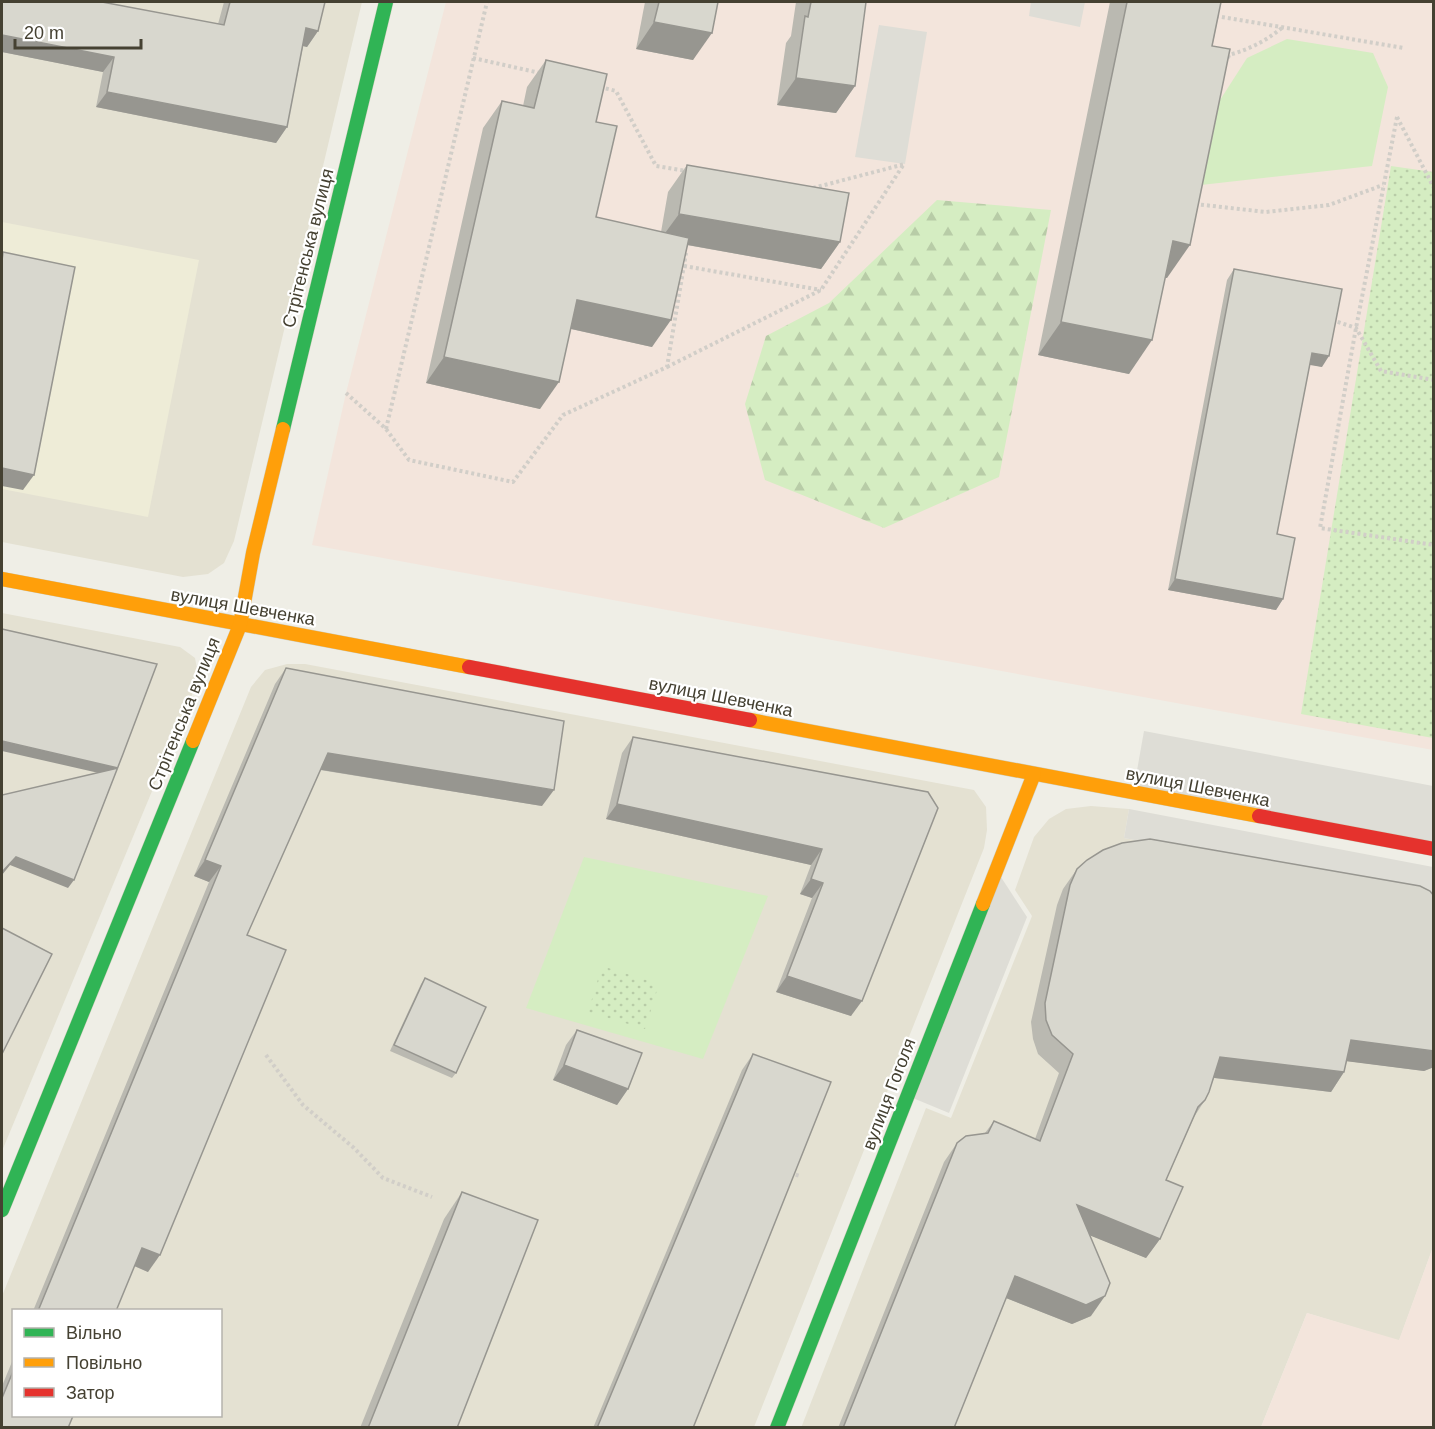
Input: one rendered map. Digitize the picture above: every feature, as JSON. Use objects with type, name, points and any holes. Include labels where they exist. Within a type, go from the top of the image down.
[{"type":"street","name":"Стрітенська вулиця","points":[[2,1210],[240,625],[255,542],[386,2]]},
{"type":"street","name":"вулиця Шевченка","points":[[2,579],[1434,849]]},
{"type":"street","name":"вулиця Гоголя","points":[[777,1428],[1034,774]]},
{"type":"path","points":[[386,429],[487,2]]},
{"type":"path","points":[[1214,15],[1404,48]]},
{"type":"path","points":[[1224,65],[1229,55],[1269,39],[1283,27]]},
{"type":"path","points":[[473,58],[550,76]]},
{"type":"path","points":[[594,86],[616,91],[656,166],[691,172]]},
{"type":"path","points":[[1433,185],[1397,117],[1320,528],[1434,545]]},
{"type":"path","points":[[346,393],[386,429],[409,460],[513,482],[563,415],[668,367],[821,290],[905,164],[808,189]]},
{"type":"path","points":[[1194,204],[1266,212],[1329,205],[1383,186]]},
{"type":"path","points":[[668,367],[687,245]]},
{"type":"path","points":[[684,266],[821,290]]},
{"type":"path","points":[[1331,319],[1356,328],[1381,371],[1434,380]]},
{"type":"path","points":[[266,1054],[303,1105],[354,1148],[383,1178],[432,1197]]},
{"type":"path","points":[[790,1173],[800,1176]]},
{"type":"shaded area","points":[[2,2],[362,2],[234,541],[224,563],[208,574],[183,577],[2,542]]},
{"type":"shaded area","points":[[446,2],[1433,2],[1433,750],[312,545],[346,393]]},
{"type":"shaded area","points":[[1031,2],[1085,2],[1080,27],[1029,16]]},
{"type":"shaded area","points":[[879,25],[927,32],[905,164],[855,157]]},
{"type":"shaded area","points":[[2,222],[199,260],[148,517],[2,489]]},
{"type":"shaded area","points":[[2,613],[180,647],[195,658],[198,674],[195,688],[2,1151]]},
{"type":"shaded area","points":[[287,664],[305,664],[974,790],[986,807],[987,830],[984,848],[754,1427],[2,1428],[2,1296],[251,687],[265,670]]},
{"type":"shaded area","points":[[1144,731],[1433,786],[1433,849],[1133,793]]},
{"type":"shaded area","points":[[1091,806],[1129,809],[1124,838],[1433,896],[1433,1247],[1399,1341],[1307,1313],[1261,1427],[801,1428],[926,1108],[951,1118],[1032,916],[1015,890],[1034,837],[1049,819],[1066,809]]},
{"type":"shaded area","points":[[1129,809],[1433,867],[1433,896],[1124,838]]},
{"type":"shaded area","points":[[997,871],[1027,917],[949,1113],[908,1096]]},
{"type":"shaded area","points":[[1433,1247],[1433,1427],[1261,1427],[1307,1313],[1399,1340]]},
{"type":"green space","points":[[1287,39],[1373,53],[1388,87],[1372,166],[1201,185],[1213,111],[1247,58]]},
{"type":"green space","points":[[1391,166],[1433,172],[1433,738],[1301,714]]},
{"type":"green space","points":[[937,200],[1051,210],[999,477],[884,528],[765,480],[745,404],[766,336],[829,303]]},
{"type":"green space","points":[[584,857],[768,896],[703,1059],[526,1008]]},
{"type":"green space","points":[[602,966],[659,984],[645,1029],[588,1012]]},
{"type":"building","points":[[2,2],[102,2],[224,25],[230,2],[325,2],[318,31],[306,28],[287,127],[107,92],[114,57],[2,35]]},
{"type":"building","points":[[659,2],[718,2],[712,33],[654,22]]},
{"type":"building","points":[[811,2],[866,2],[855,86],[796,78],[805,16],[808,17]]},
{"type":"building","points":[[1127,2],[1221,2],[1212,46],[1230,49],[1190,245],[1173,241],[1152,340],[1061,322]]},
{"type":"building","points":[[546,60],[607,74],[596,122],[617,126],[596,217],[689,238],[671,320],[577,300],[559,382],[444,357],[502,101],[534,108]]},
{"type":"building","points":[[687,165],[849,193],[840,242],[679,214]]},
{"type":"building","points":[[3,252],[75,267],[34,475],[2,468]]},
{"type":"building","points":[[1234,269],[1342,289],[1329,356],[1312,353],[1277,534],[1295,538],[1283,599],[1175,579]]},
{"type":"building","points":[[2,629],[157,664],[118,768],[2,741]]},
{"type":"building","points":[[286,668],[564,721],[554,790],[328,753],[247,935],[286,950],[160,1255],[142,1248],[117,1309],[39,1309],[221,866],[205,860]]},
{"type":"building","points":[[633,737],[928,792],[938,808],[862,1001],[787,976],[823,883],[811,879],[822,849],[617,804]]},
{"type":"building","points":[[118,768],[74,880],[16,857],[2,872],[2,795]]},
{"type":"building","points":[[1150,839],[1420,886],[1430,891],[1434,896],[1434,1051],[1351,1040],[1344,1072],[1220,1057],[1209,1092],[1198,1107],[1166,1180],[1183,1187],[1160,1239],[1077,1205],[1110,1283],[1105,1296],[1086,1305],[1015,1276],[954,1428],[843,1428],[957,1143],[966,1136],[988,1133],[994,1121],[1040,1141],[1073,1054],[1052,1035],[1046,1020],[1045,1003],[1070,885],[1077,869],[1103,850],[1122,843]]},
{"type":"building","points":[[2,928],[52,954],[2,1054]]},
{"type":"building","points":[[425,978],[486,1007],[456,1073],[394,1045]]},
{"type":"building","points":[[577,1030],[642,1053],[628,1089],[564,1065]]},
{"type":"building","points":[[753,1054],[831,1082],[693,1428],[597,1428]]},
{"type":"building","points":[[462,1192],[538,1220],[457,1428],[368,1428]]},
{"type":"building","points":[[12,1374],[12,1417],[73,1417],[68,1428],[2,1428],[2,1398]]},
{"type":"traffic: fast","points":[[283,429],[386,2]]},
{"type":"traffic: fast","points":[[2,1210],[193,741]]},
{"type":"traffic: fast","points":[[777,1428],[983,904]]},
{"type":"traffic: slow","points":[[193,741],[240,625],[253,553],[283,429]]},
{"type":"traffic: slow","points":[[2,579],[469,667]]},
{"type":"traffic: slow","points":[[750,720],[1259,816]]},
{"type":"traffic: slow","points":[[983,904],[1034,774]]},
{"type":"traffic: jam","points":[[469,667],[750,720]]},
{"type":"traffic: jam","points":[[1259,816],[1434,849]]}]
